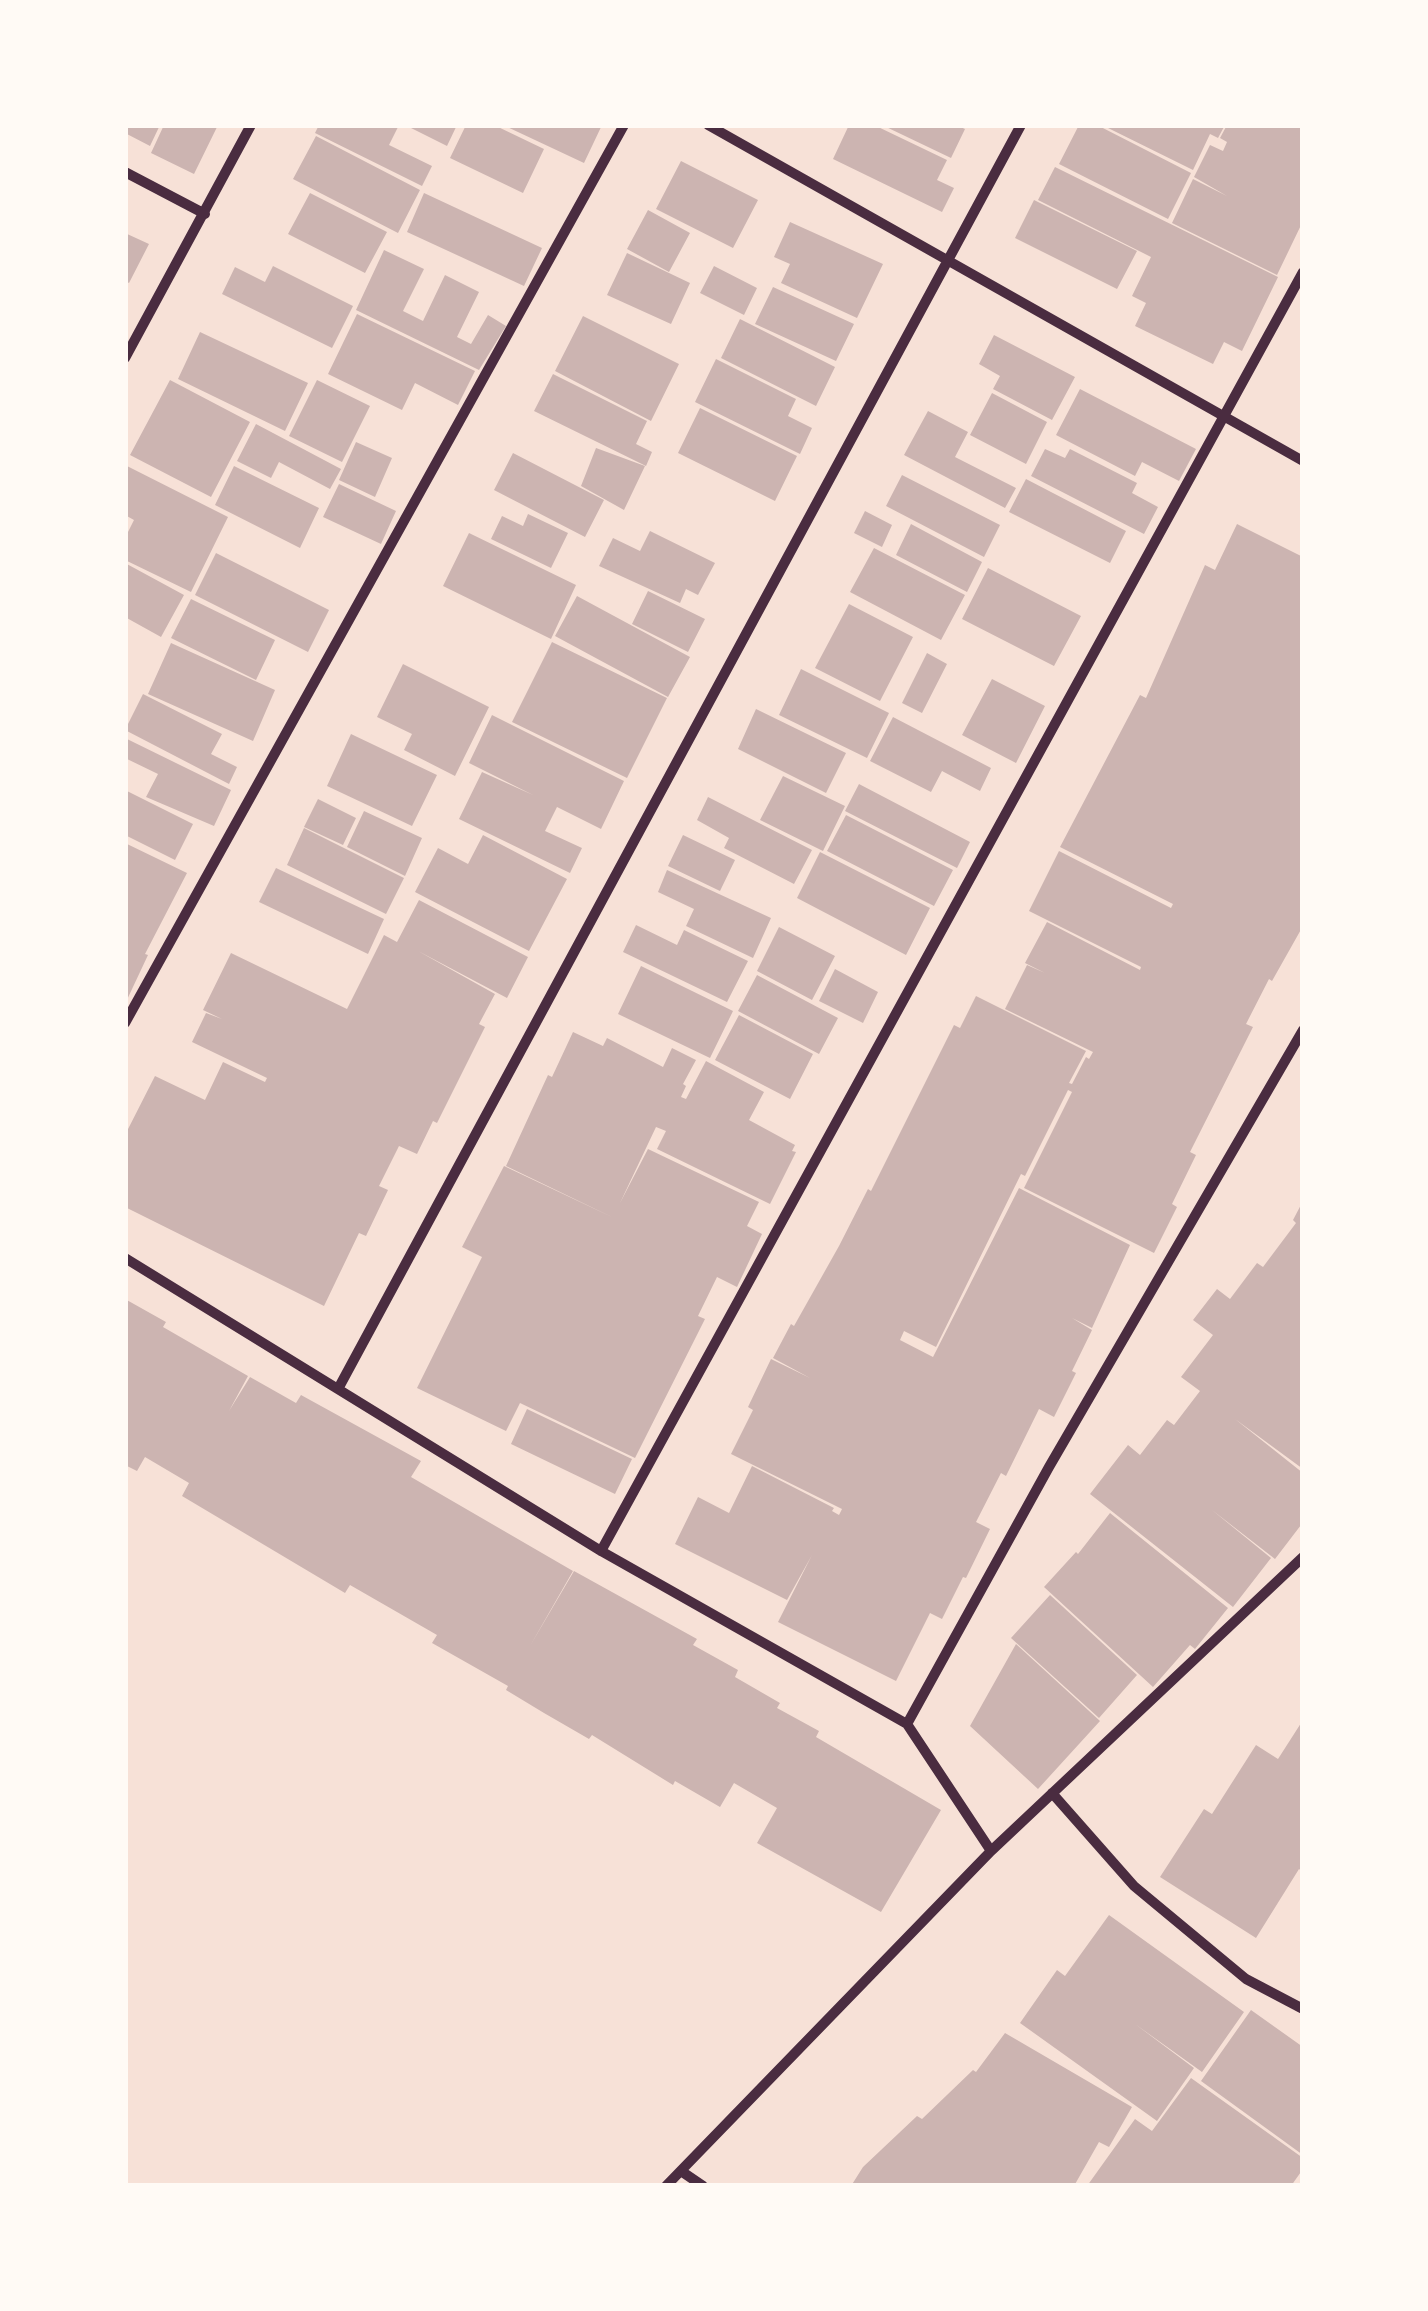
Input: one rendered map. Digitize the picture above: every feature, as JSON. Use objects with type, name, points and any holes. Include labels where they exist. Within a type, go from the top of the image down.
[{"type":"street","points":[[125,358],[252,125]]},
{"type":"street","points":[[125,1023],[624,125]]},
{"type":"street","points":[[708,125],[1303,462]]},
{"type":"street","points":[[338,1389],[1021,125]]},
{"type":"street","points":[[125,172],[205,214]]},
{"type":"street","points":[[601,1550],[1303,272]]},
{"type":"street","points":[[907,1724],[1049,1467],[1303,1030]]},
{"type":"street","points":[[125,1258],[601,1550],[907,1724],[990,1852]]},
{"type":"street","points":[[666,2186],[990,1852],[1303,1556]]},
{"type":"street","points":[[1052,1793],[1134,1886],[1246,1979],[1303,2010]]},
{"type":"street","points":[[682,2171],[704,2186]]},
{"type":"building","points":[[125,125],[160,125],[150,146],[125,133]]},
{"type":"building","points":[[164,125],[218,125],[194,174],[151,153]]},
{"type":"building","points":[[319,125],[399,125],[389,145],[432,166],[422,186],[315,133]]},
{"type":"building","points":[[405,125],[457,125],[447,146]]},
{"type":"building","points":[[466,125],[494,125],[544,149],[523,193],[450,158]]},
{"type":"building","points":[[503,125],[602,125],[584,163]]},
{"type":"building","points":[[849,125],[874,125],[947,160],[937,180],[954,188],[942,212],[833,159]]},
{"type":"building","points":[[882,125],[956,125],[965,129],[951,158]]},
{"type":"building","points":[[1079,125],[1097,125],[1191,173],[1168,219],[1059,164]]},
{"type":"building","points":[[1225,125],[1218,138],[1210,134],[1193,170],[1108,128]]},
{"type":"building","points":[[1227,125],[1303,125],[1303,221],[1277,275],[1172,223],[1193,179],[1227,196],[1194,177],[1210,145],[1223,151],[1227,142],[1220,138]]},
{"type":"building","points":[[316,136],[420,190],[398,233],[293,179]]},
{"type":"building","points":[[681,161],[758,200],[733,248],[656,209]]},
{"type":"building","points":[[1055,167],[1278,277],[1242,351],[1224,342],[1213,364],[1135,326],[1146,303],[1132,296],[1151,257],[1038,200]]},
{"type":"building","points":[[310,193],[387,232],[365,273],[288,234]]},
{"type":"building","points":[[424,193],[542,248],[524,286],[407,232]]},
{"type":"building","points":[[1034,200],[1137,251],[1117,289],[1015,238]]},
{"type":"building","points":[[648,210],[690,233],[669,272],[627,249]]},
{"type":"building","points":[[790,222],[883,264],[857,318],[781,283],[790,264],[774,257]]},
{"type":"building","points":[[125,233],[149,244],[129,283],[125,281]]},
{"type":"building","points":[[384,250],[424,269],[403,311],[423,321],[445,275],[479,292],[457,337],[471,344],[488,315],[506,326],[479,370],[356,310]]},
{"type":"building","points":[[627,253],[690,283],[671,324],[607,295]]},
{"type":"building","points":[[273,266],[353,306],[332,348],[222,294],[235,267],[265,282]]},
{"type":"building","points":[[714,266],[757,288],[744,315],[700,293]]},
{"type":"building","points":[[773,287],[854,324],[836,361],[755,324]]},
{"type":"building","points":[[357,314],[475,371],[458,405],[415,383],[402,410],[328,374]]},
{"type":"building","points":[[583,316],[679,364],[651,421],[555,371]]},
{"type":"building","points":[[740,319],[835,367],[816,406],[721,358]]},
{"type":"building","points":[[200,332],[308,383],[285,431],[178,379]]},
{"type":"building","points":[[994,335],[1075,377],[1052,420],[993,389],[1000,376],[979,364]]},
{"type":"building","points":[[716,359],[796,399],[788,416],[812,428],[800,454],[695,402]]},
{"type":"building","points":[[553,374],[647,421],[636,444],[652,452],[646,466],[534,411]]},
{"type":"building","points":[[170,380],[250,422],[211,497],[130,455]]},
{"type":"building","points":[[317,380],[370,406],[342,462],[289,436]]},
{"type":"building","points":[[1080,389],[1196,449],[1179,481],[1142,462],[1135,476],[1056,435]]},
{"type":"building","points":[[992,393],[1047,422],[1026,464],[970,435]]},
{"type":"building","points":[[700,408],[797,456],[775,501],[678,453]]},
{"type":"building","points":[[928,411],[968,432],[955,457],[1016,488],[1005,508],[904,455]]},
{"type":"building","points":[[256,424],[341,469],[330,489],[279,462],[271,478],[237,461]]},
{"type":"building","points":[[356,442],[392,458],[375,497],[339,480]]},
{"type":"building","points":[[596,448],[645,466],[624,510],[581,486]]},
{"type":"building","points":[[1045,449],[1065,458],[1070,449],[1137,483],[1132,493],[1158,507],[1144,534],[1031,476]]},
{"type":"building","points":[[513,453],[604,500],[585,537],[494,490]]},
{"type":"building","points":[[125,465],[228,517],[191,592],[125,560],[125,538],[134,520],[125,515]]},
{"type":"building","points":[[234,466],[319,508],[300,548],[215,505]]},
{"type":"building","points":[[902,475],[1000,525],[984,557],[886,506]]},
{"type":"building","points":[[1026,479],[1126,531],[1110,563],[1009,512]]},
{"type":"building","points":[[339,484],[396,511],[381,544],[323,517]]},
{"type":"building","points":[[865,511],[892,525],[882,547],[854,533]]},
{"type":"building","points":[[528,514],[568,533],[551,568],[491,539],[502,516],[523,526]]},
{"type":"building","points":[[911,524],[982,562],[967,592],[896,555]]},
{"type":"building","points":[[1237,524],[1303,557],[1303,926],[1246,1024],[1253,1027],[1190,1152],[1196,1155],[1172,1204],[1177,1207],[1154,1253],[1024,1188],[1072,1092],[1068,1090],[1025,1176],[1021,1174],[936,1347],[904,1331],[900,1340],[933,1357],[1019,1188],[1130,1245],[1092,1328],[1072,1318],[1092,1330],[1072,1371],[1076,1373],[1054,1417],[1039,1409],[1006,1476],[1001,1473],[976,1522],[990,1529],[966,1578],[963,1577],[942,1619],[930,1613],[896,1681],[778,1622],[812,1555],[787,1600],[675,1544],[698,1497],[729,1513],[752,1466],[834,1508],[832,1511],[839,1515],[842,1509],[731,1454],[753,1410],[748,1407],[771,1359],[810,1378],[773,1358],[868,1189],[871,1191],[954,1025],[960,1028],[976,996],[1086,1051],[1069,1083],[1072,1084],[1086,1057],[1089,1059],[1093,1052],[1005,1009],[1027,965],[1045,973],[1025,963],[1047,922],[1140,970],[1141,967],[1029,911],[1059,851],[1171,908],[1173,904],[1060,847],[1140,695],[1146,698],[1205,565],[1215,570]]},
{"type":"building","points":[[650,531],[715,563],[698,595],[686,589],[680,603],[599,566],[613,538],[640,551]]},
{"type":"building","points":[[469,533],[576,585],[551,639],[443,586]]},
{"type":"building","points":[[874,548],[965,595],[941,640],[850,592]]},
{"type":"building","points":[[216,553],[329,610],[308,652],[195,595]]},
{"type":"building","points":[[125,563],[184,595],[161,637],[125,617]]},
{"type":"building","points":[[988,568],[1081,616],[1054,666],[962,619]]},
{"type":"building","points":[[648,591],[705,619],[688,652],[632,624]]},
{"type":"building","points":[[577,596],[690,657],[668,697],[555,636]]},
{"type":"building","points":[[191,599],[275,640],[256,680],[171,638]]},
{"type":"building","points":[[849,604],[913,637],[880,701],[815,668]]},
{"type":"building","points":[[552,642],[667,698],[627,778],[512,722]]},
{"type":"building","points":[[171,643],[275,690],[253,741],[148,694]]},
{"type":"building","points":[[927,653],[947,664],[922,713],[902,703]]},
{"type":"building","points":[[403,664],[489,707],[455,776],[404,750],[412,734],[377,717]]},
{"type":"building","points":[[801,669],[889,713],[867,758],[779,715]]},
{"type":"building","points":[[992,679],[1045,706],[1016,763],[962,735]]},
{"type":"building","points":[[143,694],[222,734],[211,754],[237,767],[229,784],[125,730]]},
{"type":"building","points":[[756,709],[846,753],[826,793],[738,749]]},
{"type":"building","points":[[492,715],[624,781],[601,829],[557,807],[545,831],[582,848],[570,873],[459,819],[482,772],[533,795],[469,763]]},
{"type":"building","points":[[893,717],[991,768],[980,791],[942,771],[931,792],[870,761]]},
{"type":"building","points":[[351,734],[437,775],[412,826],[327,786]]},
{"type":"building","points":[[125,738],[231,790],[214,826],[146,797],[158,774],[125,758]]},
{"type":"building","points":[[783,776],[845,806],[823,851],[760,820]]},
{"type":"building","points":[[859,784],[970,842],[957,868],[845,811]]},
{"type":"building","points":[[125,790],[193,824],[175,860],[125,835]]},
{"type":"building","points":[[708,797],[812,850],[794,884],[724,848],[729,838],[697,820]]},
{"type":"building","points":[[318,799],[356,818],[343,845],[304,827]]},
{"type":"building","points":[[364,811],[422,838],[405,876],[347,847]]},
{"type":"building","points":[[846,815],[953,870],[934,906],[827,851]]},
{"type":"building","points":[[304,828],[404,878],[386,914],[287,865]]},
{"type":"building","points":[[483,835],[567,879],[529,951],[415,892],[438,848],[468,864]]},
{"type":"building","points":[[683,835],[735,860],[720,891],[668,866]]},
{"type":"building","points":[[125,843],[187,873],[145,954],[148,955],[125,1004]]},
{"type":"building","points":[[820,852],[930,908],[906,955],[797,898]]},
{"type":"building","points":[[276,868],[384,919],[368,954],[259,902]]},
{"type":"building","points":[[667,870],[771,918],[753,958],[686,926],[694,909],[658,892]]},
{"type":"building","points":[[419,900],[528,957],[507,998],[418,951],[495,994],[479,1024],[485,1027],[437,1123],[433,1121],[417,1154],[399,1146],[379,1186],[388,1190],[366,1236],[359,1233],[324,1306],[125,1207],[125,1135],[155,1076],[205,1100],[223,1062],[265,1082],[267,1078],[192,1042],[206,1013],[222,1019],[203,1010],[231,953],[347,1009],[384,935],[397,942]]},
{"type":"building","points":[[636,925],[677,945],[684,930],[748,961],[727,1002],[623,952]]},
{"type":"building","points":[[779,927],[835,956],[812,1000],[757,971]]},
{"type":"building","points":[[641,966],[733,1011],[710,1058],[618,1014]]},
{"type":"building","points":[[835,969],[878,992],[863,1023],[819,1001]]},
{"type":"building","points":[[757,975],[838,1018],[819,1054],[738,1011]]},
{"type":"building","points":[[739,1015],[813,1054],[790,1099],[715,1060]]},
{"type":"building","points":[[573,1032],[603,1046],[607,1038],[663,1067],[672,1048],[696,1060],[683,1084],[686,1086],[681,1097],[686,1099],[706,1061],[764,1092],[749,1120],[795,1145],[792,1151],[796,1152],[770,1204],[657,1149],[666,1131],[656,1127],[620,1203],[648,1149],[759,1202],[747,1226],[762,1234],[737,1287],[717,1277],[698,1316],[705,1319],[635,1458],[520,1403],[506,1431],[417,1388],[482,1257],[462,1247],[504,1166],[614,1218],[506,1166],[548,1075],[552,1077]]},
{"type":"building","points":[[1303,1201],[1303,1469],[1235,1419],[1303,1473],[1303,1526],[1275,1559],[1212,1510],[1271,1558],[1233,1607],[1090,1494],[1128,1445],[1140,1455],[1167,1420],[1174,1425],[1200,1391],[1181,1377],[1213,1335],[1193,1320],[1217,1289],[1230,1299],[1257,1263],[1263,1267],[1296,1223],[1293,1220]]},
{"type":"building","points":[[125,1299],[166,1322],[163,1327],[248,1376],[229,1411],[250,1377],[296,1403],[301,1395],[421,1461],[411,1477],[573,1571],[530,1646],[574,1571],[697,1639],[693,1645],[738,1670],[735,1677],[780,1703],[777,1708],[819,1731],[816,1737],[941,1810],[881,1912],[757,1843],[777,1808],[734,1783],[720,1807],[675,1781],[673,1785],[592,1735],[589,1739],[544,1713],[506,1690],[508,1686],[432,1643],[437,1635],[350,1585],[345,1593],[182,1496],[189,1483],[145,1457],[137,1471],[125,1465]]},
{"type":"building","points":[[527,1409],[632,1459],[615,1494],[511,1444]]},
{"type":"building","points":[[1110,1513],[1228,1608],[1195,1649],[1190,1645],[1153,1687],[1044,1587],[1078,1554]]},
{"type":"building","points":[[1050,1595],[1137,1675],[1099,1718],[1011,1638]]},
{"type":"building","points":[[1016,1644],[1100,1721],[1038,1789],[970,1726]]},
{"type":"building","points":[[1303,1720],[1303,1872],[1299,1869],[1256,1938],[1160,1877],[1204,1809],[1212,1814],[1256,1745],[1278,1759]]},
{"type":"building","points":[[1109,1915],[1244,2012],[1202,2072],[1135,2024],[1194,2068],[1157,2121],[1020,2023],[1057,1970],[1065,1976]]},
{"type":"building","points":[[1251,2010],[1303,2047],[1303,2155],[1201,2081]]},
{"type":"building","points":[[1005,2033],[1132,2107],[1109,2147],[1099,2142],[1074,2186],[851,2186],[863,2167],[917,2116],[922,2119],[973,2070],[976,2072]]},
{"type":"building","points":[[1191,2078],[1303,2158],[1303,2169],[1291,2186],[1087,2186],[1135,2119],[1152,2131]]}]
